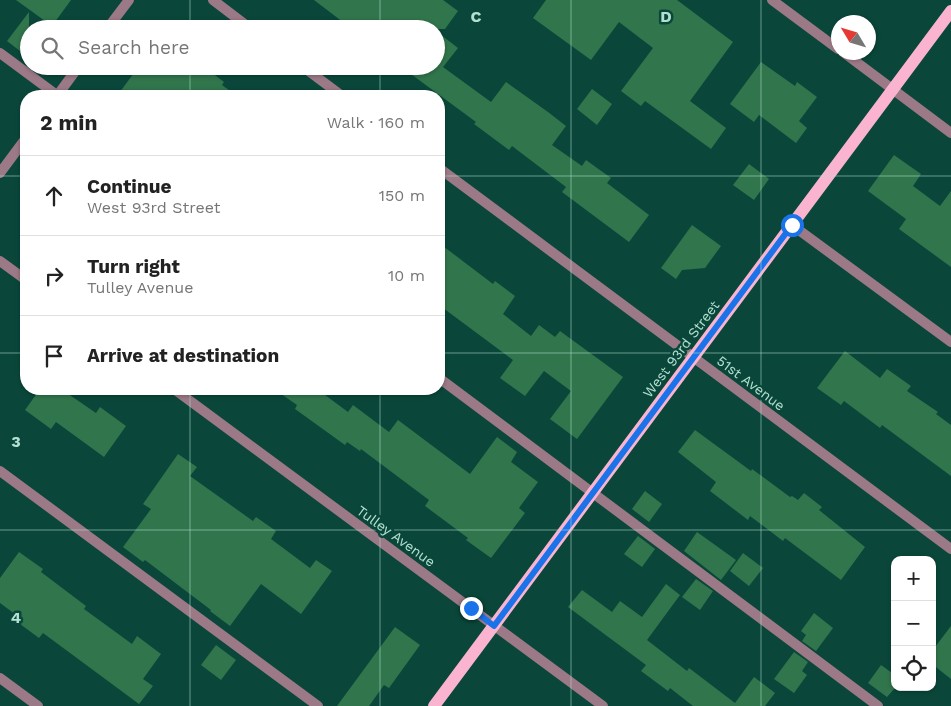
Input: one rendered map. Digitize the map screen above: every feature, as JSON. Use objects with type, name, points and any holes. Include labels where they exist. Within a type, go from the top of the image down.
[{"type":"main road","name":"West 93rd Street","points":[[434,706],[951,11]]},
{"type":"street","points":[[114,20],[128,0]]},
{"type":"street","points":[[213,0],[239,20]]},
{"type":"street","points":[[772,0],[831,44]]},
{"type":"street","points":[[0,54],[20,69]]},
{"type":"street","points":[[854,60],[951,133]]},
{"type":"street","points":[[28,75],[49,90]]},
{"type":"street","points":[[61,90],[72,75]]},
{"type":"street","points":[[314,75],[334,90]]},
{"type":"street","points":[[0,173],[20,146]]},
{"type":"street","name":"51st Avenue","points":[[445,172],[951,549]]},
{"type":"street","points":[[792,225],[951,342]]},
{"type":"street","points":[[0,261],[20,276]]},
{"type":"street","points":[[445,382],[878,706]]},
{"type":"street","name":"Tulley Avenue","points":[[182,395],[603,706]]},
{"type":"street","points":[[0,471],[318,706]]},
{"type":"street","points":[[0,678],[38,706]]},
{"type":"building","points":[[16,0],[71,0],[56,20],[44,20]]},
{"type":"building","points":[[314,0],[443,0],[458,11],[445,29],[445,20],[340,20]]},
{"type":"building","points":[[546,0],[677,0],[733,42],[690,101],[726,128],[711,149],[645,101],[641,106],[621,91],[653,48],[619,22],[591,60],[533,18]]},
{"type":"building","points":[[29,12],[29,20],[23,20]]},
{"type":"building","points":[[20,24],[20,51],[7,41]]},
{"type":"building","points":[[445,38],[458,48],[445,64]]},
{"type":"building","points":[[761,62],[795,86],[797,82],[817,97],[799,121],[807,128],[796,143],[759,115],[754,122],[730,104]]},
{"type":"building","points":[[445,68],[491,102],[506,82],[566,126],[552,145],[582,166],[586,160],[611,178],[607,183],[649,215],[629,242],[562,192],[566,187],[512,146],[509,150],[474,124],[476,122],[445,99],[445,90],[433,90],[412,75],[445,75]]},
{"type":"building","points":[[132,75],[215,75],[224,82],[222,85],[229,90],[121,90]]},
{"type":"building","points":[[592,89],[612,104],[597,125],[577,109]]},
{"type":"building","points":[[894,155],[921,174],[913,186],[940,206],[951,191],[951,267],[899,229],[906,219],[868,191]]},
{"type":"building","points":[[749,164],[769,179],[754,200],[733,185]]},
{"type":"building","points":[[692,225],[721,246],[705,268],[682,270],[676,279],[661,268]]},
{"type":"building","points":[[445,248],[493,284],[495,281],[515,296],[503,314],[531,336],[539,325],[555,337],[560,331],[623,377],[577,439],[550,419],[571,391],[544,371],[525,396],[500,378],[513,360],[445,309]]},
{"type":"building","points":[[845,351],[880,378],[887,369],[911,386],[907,391],[938,412],[936,414],[951,425],[951,476],[882,425],[880,428],[844,401],[841,405],[817,388]]},
{"type":"building","points":[[36,395],[70,395],[96,413],[100,407],[126,426],[104,457],[56,422],[51,429],[25,410]]},
{"type":"building","points":[[283,395],[325,395],[348,412],[353,405],[389,432],[398,420],[470,474],[497,437],[517,452],[511,462],[538,482],[519,508],[525,513],[491,558],[425,506],[429,500],[361,449],[360,451],[347,442],[345,445],[295,409],[297,405]]},
{"type":"building","points":[[695,430],[790,497],[792,496],[798,500],[804,493],[822,507],[819,510],[865,547],[841,580],[785,538],[783,541],[750,516],[748,520],[710,491],[716,482],[678,452]]},
{"type":"building","points":[[178,454],[197,467],[190,476],[253,521],[256,517],[276,531],[271,539],[310,568],[316,560],[332,571],[301,614],[261,584],[230,626],[145,560],[143,562],[123,547],[151,509],[143,504]]},
{"type":"building","points":[[645,491],[662,504],[649,522],[632,509]]},
{"type":"building","points":[[697,532],[736,560],[721,580],[684,551]]},
{"type":"building","points":[[638,536],[655,549],[642,567],[624,554]]},
{"type":"building","points":[[19,552],[43,569],[41,572],[86,606],[84,609],[132,644],[137,636],[161,654],[143,679],[153,686],[139,704],[43,633],[39,638],[20,624],[23,620],[0,603],[0,578]]},
{"type":"building","points":[[743,553],[763,568],[749,586],[730,571]]},
{"type":"building","points":[[696,579],[713,591],[700,610],[682,597]]},
{"type":"building","points":[[666,584],[680,595],[647,640],[687,671],[689,668],[735,703],[754,677],[775,693],[765,706],[693,706],[670,688],[668,691],[641,671],[646,665],[568,607],[582,590],[612,612],[620,601],[642,617]]},
{"type":"building","points":[[814,613],[833,628],[816,651],[802,641],[806,635],[801,631]]},
{"type":"building","points":[[951,626],[951,679],[936,667],[936,646]]},
{"type":"building","points":[[395,627],[420,645],[389,688],[384,685],[369,706],[337,706]]},
{"type":"building","points":[[216,645],[236,660],[221,680],[201,665]]},
{"type":"building","points":[[794,652],[808,662],[802,671],[807,675],[794,693],[774,679]]},
{"type":"building","points":[[881,665],[891,672],[892,691],[887,697],[868,683]]},
{"type":"route","points":[[471,608],[494,626],[792,225]]}]
